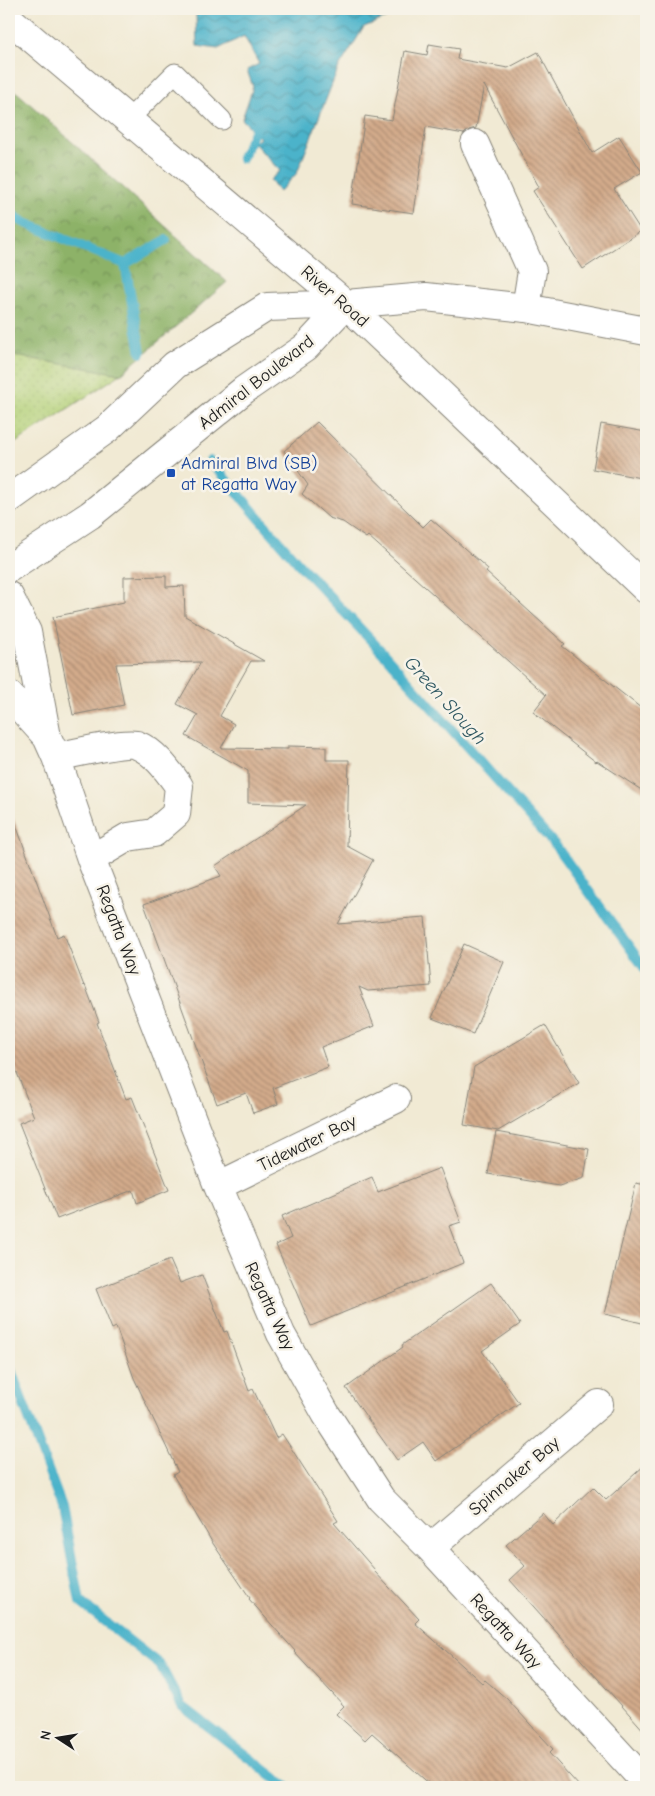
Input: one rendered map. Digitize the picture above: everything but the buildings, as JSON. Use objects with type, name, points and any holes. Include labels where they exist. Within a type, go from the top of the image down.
[{"type":"street","name":"River Road","points":[[9,19],[346,304],[646,589]]},
{"type":"street","points":[[476,144],[532,271],[526,308]]},
{"type":"street","points":[[346,304],[426,297],[526,308],[646,331]]},
{"type":"street","name":"Admiral Boulevard","points":[[9,499],[107,429],[175,365],[267,307],[346,304]]},
{"type":"street","name":"Admiral Boulevard","points":[[9,568],[90,515],[244,390],[306,347],[346,304]]},
{"type":"street","name":"Regatta Way","points":[[9,596],[27,632],[51,747],[91,859],[218,1186],[281,1334],[326,1414],[381,1499],[430,1548],[646,1783]]},
{"type":"street","name":"Regatta Way","points":[[9,695],[51,747]]},
{"type":"street","points":[[51,747],[95,748],[136,744],[161,761],[179,786],[176,814],[154,833],[128,837],[91,859]]},
{"type":"street","name":"Tidewater Bay","points":[[218,1186],[396,1099]]},
{"type":"street","name":"Spinnaker Bay","points":[[430,1548],[599,1404]]},
{"type":"lane","points":[[128,120],[175,73],[222,120]]},
{"type":"green space","points":[[9,85],[227,282],[121,374],[9,355]]},
{"type":"green space","points":[[9,253],[54,279],[121,374],[9,447]]},
{"type":"water","points":[[218,9],[408,9],[364,27],[338,69],[297,173],[279,192],[270,180],[280,171],[254,143],[260,138],[242,119],[253,87],[247,70],[259,64],[244,36],[218,49],[197,46],[196,14]]},
{"type":"waterway","points":[[242,158],[259,121]]},
{"type":"waterway","name":"Green Slough","points":[[9,212],[23,222],[125,264]]},
{"type":"waterway","points":[[125,264],[166,240]]},
{"type":"waterway","name":"Green Slough","points":[[125,264],[141,353]]},
{"type":"waterway","name":"Green Slough","points":[[210,461],[298,563],[383,653],[555,845],[646,970]]},
{"type":"waterway","points":[[9,1365],[62,1507],[80,1602],[160,1665],[182,1706],[287,1787]]},
{"type":"place","name":"Admiral Blvd (SB) at Regatta Way","points":[[171,473]]}]
